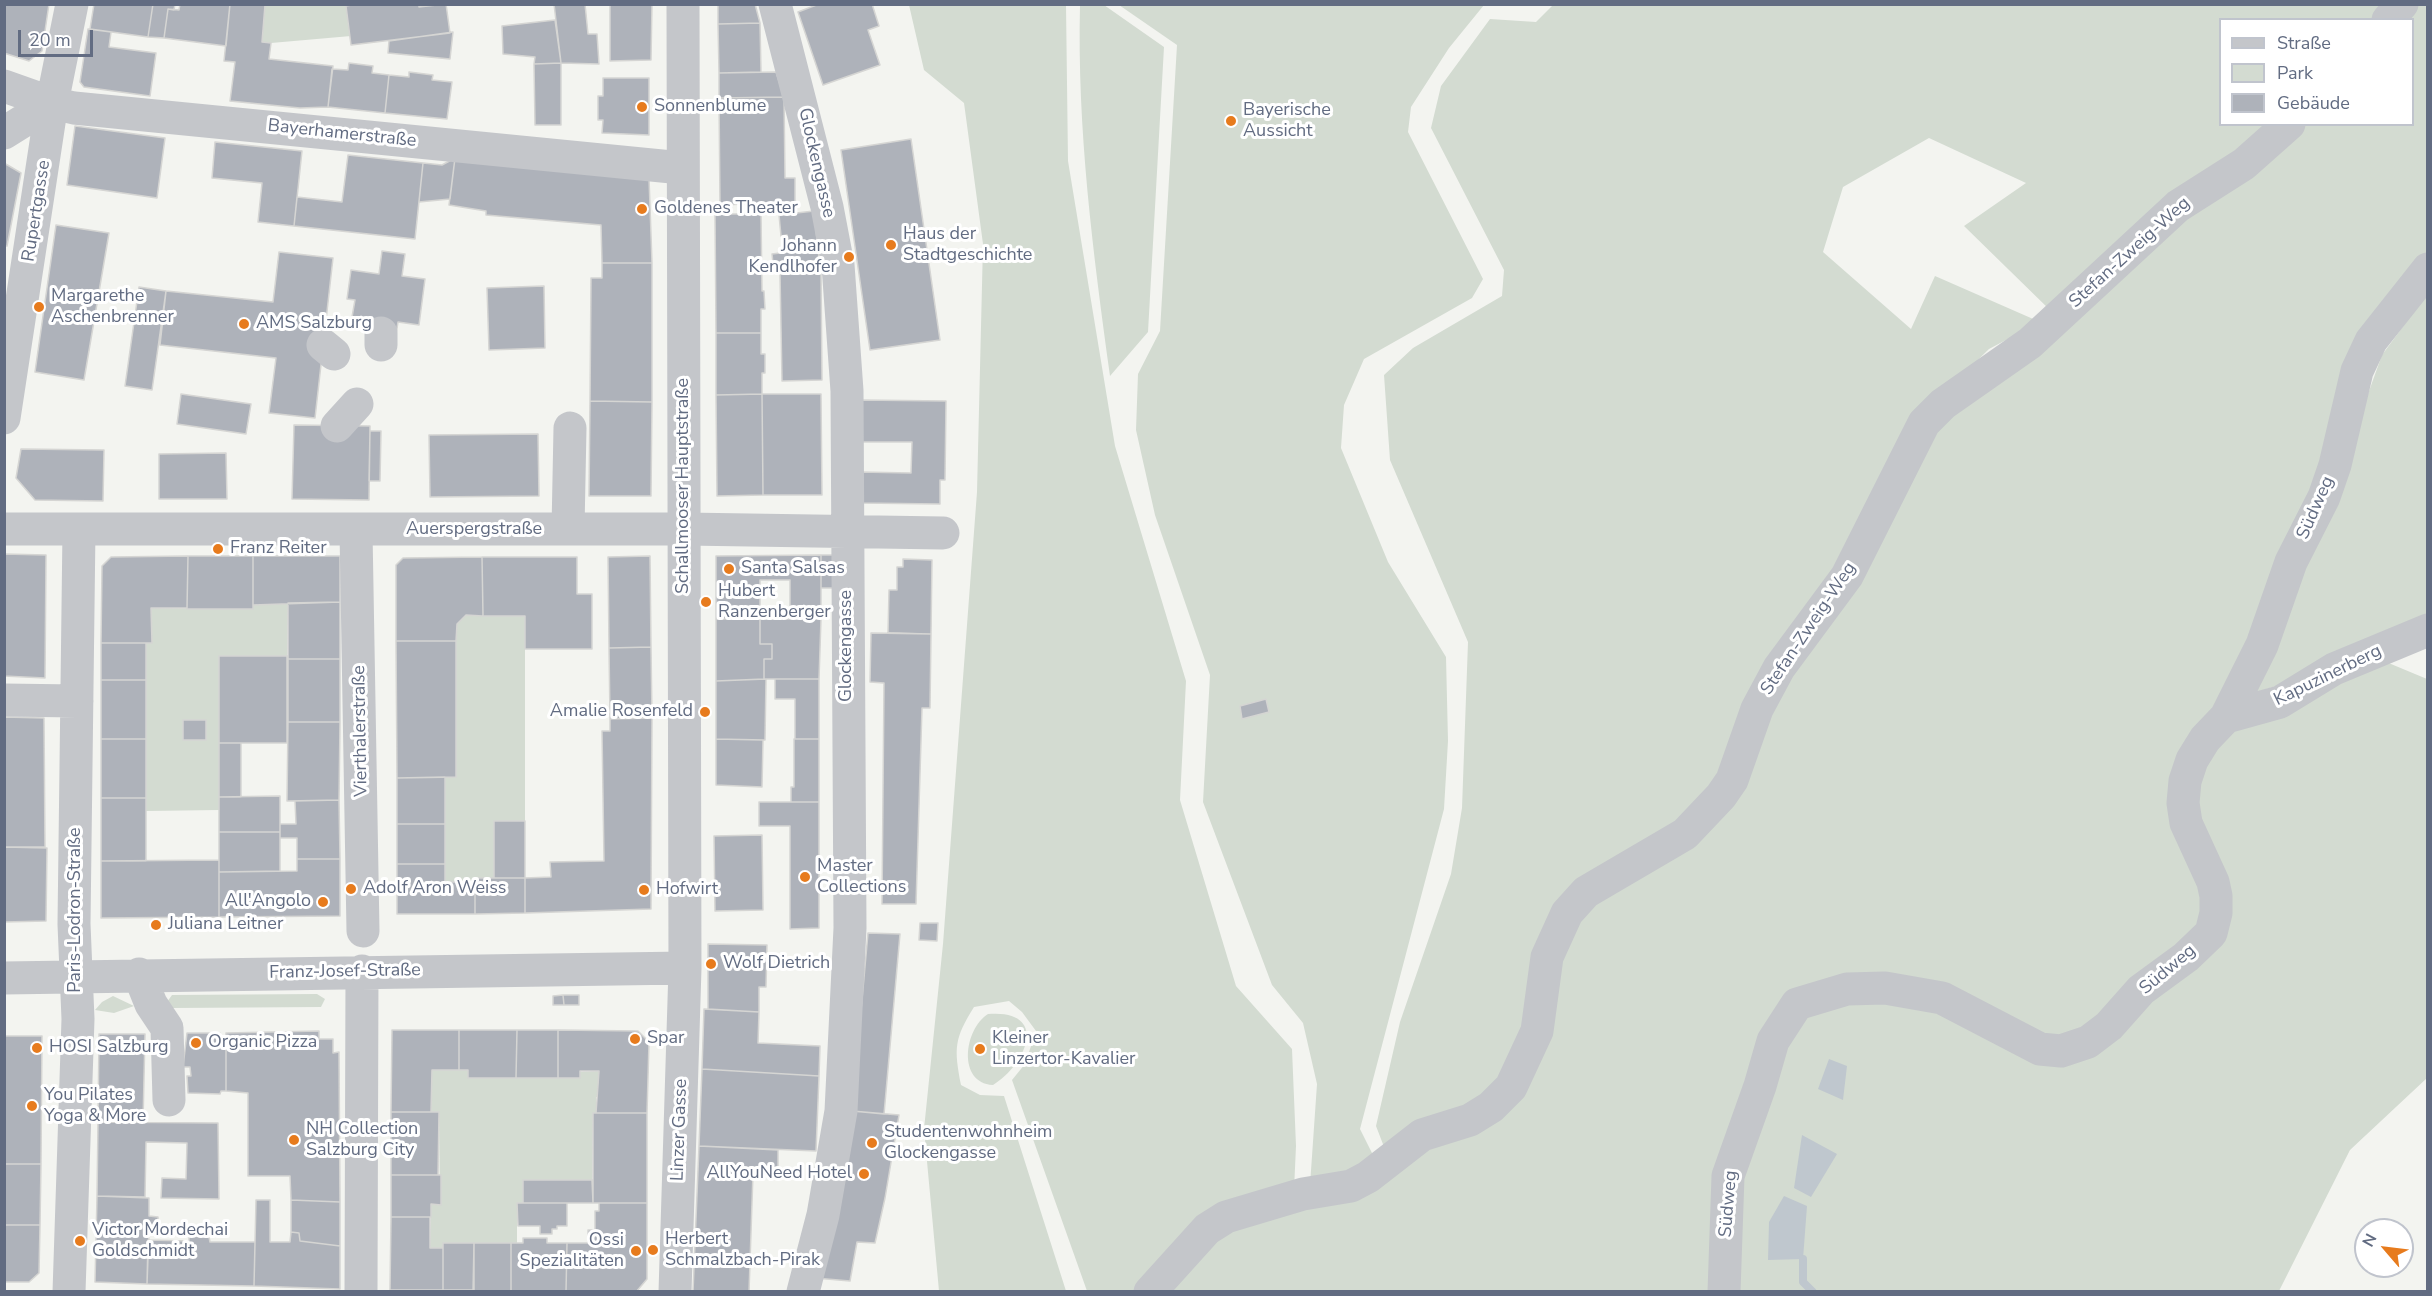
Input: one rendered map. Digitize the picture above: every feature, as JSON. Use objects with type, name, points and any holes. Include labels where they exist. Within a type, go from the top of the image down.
[{"type":"street","name":"Rupertgasse","points":[[4,418],[52,103],[72,4]]},
{"type":"street","name":"Schallmooser Hauptstraße","points":[[683,4],[685,968]]},
{"type":"street","name":"Glockengasse","points":[[775,4],[827,207],[838,265],[847,391],[850,928],[841,1112],[823,1215],[803,1292]]},
{"type":"street","points":[[2390,18],[2402,4]]},
{"type":"street","name":"Bayerhamerstraße","points":[[4,86],[52,103],[74,108],[682,168]]},
{"type":"street","points":[[4,133],[52,103]]},
{"type":"street","name":"Stefan-Zweig-Weg","points":[[1150,1292],[1207,1229],[1226,1217],[1303,1194],[1351,1186],[1368,1177],[1422,1135],[1470,1120],[1491,1107],[1511,1087],[1537,1031],[1547,957],[1567,914],[1586,892],[1685,834],[1721,796],[1732,780],[1762,699],[1779,668],[1847,576],[1924,423],[1943,404],[2030,343],[2178,206],[2244,164],[2287,126]]},
{"type":"street","name":"Südweg","points":[[1724,1292],[1728,1176],[1760,1086],[1773,1041],[1797,1004],[1847,989],[1885,988],[1942,998],[2040,1049],[2061,1051],[2088,1042],[2109,1026],[2142,990],[2186,957],[2211,933],[2216,913],[2214,882],[2186,824],[2183,803],[2185,781],[2192,760],[2205,739],[2226,717],[2262,645],[2291,562],[2324,497],[2335,465],[2357,371],[2371,341],[2427,269]]},
{"type":"street","points":[[568,529],[570,428]]},
{"type":"street","name":"Auerspergstraße","points":[[4,529],[356,531],[685,529],[943,533]]},
{"type":"street","name":"Paris-Lodron-Straße","points":[[69,1292],[78,1019],[74,924],[79,529]]},
{"type":"street","name":"Vierthalerstraße","points":[[356,531],[363,931]]},
{"type":"street","name":"Kapuzinerberg","points":[[2226,717],[2280,702],[2334,669],[2427,630]]},
{"type":"street","points":[[4,700],[77,701]]},
{"type":"street","name":"Franz-Josef-Straße","points":[[4,978],[139,974],[685,968]]},
{"type":"street","name":"Linzer Gasse","points":[[675,1292],[685,968]]},
{"type":"street","points":[[361,1291],[362,971]]},
{"type":"street","points":[[139,974],[151,1004],[167,1028],[169,1100]]},
{"type":"green space","points":[[1554,4],[2396,5],[2383,18],[2219,18],[2219,126],[2268,126],[2052,312],[1964,226],[2026,183],[1929,138],[1843,187],[1823,252],[1911,329],[1935,276],[2040,322],[1989,349],[1928,409],[1704,798],[1679,830],[1602,873],[1505,1068],[1484,1101],[1386,1152],[1376,1126],[1400,1022],[1451,874],[1462,808],[1468,642],[1390,460],[1384,375],[1413,348],[1502,296],[1504,270],[1431,128],[1441,86],[1490,19],[1536,22]]},
{"type":"green space","points":[[265,5],[357,5],[346,6],[351,36],[271,43],[262,42]]},
{"type":"green space","points":[[909,5],[1066,5],[1068,161],[1115,446],[1186,681],[1180,800],[1236,986],[1292,1049],[1296,1146],[1294,1190],[1142,1291],[1087,1291],[1012,1080],[1025,1064],[1036,1031],[1022,1012],[1009,1001],[974,1007],[967,1018],[957,1044],[961,1085],[980,1095],[1004,1096],[1066,1291],[939,1291],[924,1129],[943,944],[977,492],[983,244],[964,103],[924,70]]},
{"type":"green space","points":[[1080,5],[1104,5],[1164,47],[1148,332],[1110,376],[1092,237],[1084,145]]},
{"type":"green space","points":[[1119,5],[1484,5],[1449,48],[1411,107],[1408,132],[1483,279],[1472,298],[1364,359],[1344,405],[1341,448],[1388,562],[1446,657],[1448,741],[1444,809],[1360,1129],[1377,1163],[1310,1185],[1317,1084],[1303,1023],[1272,985],[1203,802],[1210,675],[1155,515],[1136,430],[1138,374],[1160,331],[1177,45]]},
{"type":"green space","points":[[2416,5],[2427,5],[2427,262],[2315,486],[2254,649],[2188,753],[2209,919],[2116,1010],[2057,1044],[1948,986],[1781,1015],[1713,1291],[1161,1292],[1228,1225],[1490,1117],[1559,941],[1593,896],[1698,829],[1943,415],[2303,126],[2414,126],[2414,18],[2401,18]]},
{"type":"green space","points":[[2427,294],[2427,614],[2302,678],[2244,696],[2342,466],[2382,355]]},
{"type":"green space","points":[[288,603],[287,656],[219,657],[219,810],[146,811],[146,643],[152,643],[151,608],[253,609],[253,605]]},
{"type":"green space","points":[[466,615],[525,616],[525,821],[494,822],[494,878],[475,878],[475,882],[445,882],[445,777],[456,777],[457,624]]},
{"type":"green space","points":[[2379,659],[2427,679],[2427,1078],[2350,1150],[2279,1291],[1728,1292],[1733,1178],[1796,1013],[1884,993],[2056,1057],[2214,936],[2189,808],[2209,741]]},
{"type":"green space","points":[[317,994],[325,999],[321,1007],[173,1008],[167,1002],[172,995]]},
{"type":"green space","points":[[113,996],[134,1006],[114,1013],[95,1010],[102,1002]]},
{"type":"green space","name":"Kleiner Linzertor-Kavalier","points":[[988,1014],[1007,1015],[1019,1020],[1026,1028],[1023,1052],[1016,1064],[993,1085],[981,1082],[974,1075],[969,1066],[968,1054],[974,1031]]},
{"type":"green space","points":[[432,1070],[468,1070],[468,1078],[599,1071],[599,1097],[596,1097],[596,1113],[593,1113],[592,1180],[523,1180],[523,1203],[517,1204],[517,1243],[444,1243],[443,1248],[430,1248],[431,1204],[440,1205],[439,1113],[431,1112]]},
{"type":"shaded area","points":[[1829,1059],[1847,1066],[1843,1100],[1818,1089]]},
{"type":"shaded area","points":[[1802,1135],[1837,1154],[1811,1197],[1794,1188]]},
{"type":"shaded area","points":[[1784,1196],[1807,1206],[1803,1259],[1768,1260],[1769,1222]]},
{"type":"building","points":[[4,4],[49,4],[42,51],[29,61],[4,53]]},
{"type":"building","points":[[94,4],[153,4],[148,37],[90,29]]},
{"type":"building","points":[[153,4],[175,4],[174,10],[168,9],[164,38],[148,37]]},
{"type":"building","points":[[180,4],[230,4],[226,46],[164,38],[168,9],[179,10]]},
{"type":"building","points":[[230,4],[265,5],[262,42],[271,43],[269,59],[333,66],[328,107],[300,108],[230,101],[235,62],[224,61]]},
{"type":"building","points":[[419,4],[419,7],[446,4],[450,33],[351,45],[346,6]]},
{"type":"building","points":[[554,4],[585,4],[588,34],[597,34],[599,64],[561,63]]},
{"type":"building","points":[[610,4],[652,4],[651,60],[610,61]]},
{"type":"building","points":[[718,4],[755,4],[760,23],[718,24]]},
{"type":"building","points":[[819,4],[872,4],[879,26],[868,30],[880,65],[823,85],[798,12]]},
{"type":"building","points":[[555,20],[561,63],[534,64],[535,57],[503,54],[502,26]]},
{"type":"building","points":[[760,23],[761,72],[719,73],[718,24]]},
{"type":"building","points":[[88,29],[111,32],[109,47],[156,53],[150,96],[84,87],[80,82]]},
{"type":"building","points":[[453,32],[450,59],[388,53],[389,41]]},
{"type":"building","points":[[349,63],[373,66],[372,73],[389,75],[385,113],[328,107],[332,69],[348,70]]},
{"type":"building","points":[[561,63],[561,125],[535,125],[534,64]]},
{"type":"building","points":[[409,72],[433,75],[432,80],[452,82],[447,119],[385,113],[389,75],[409,77]]},
{"type":"building","points":[[776,72],[784,97],[719,98],[719,73]]},
{"type":"building","points":[[603,78],[649,78],[649,135],[602,133],[603,120],[598,120],[598,96],[603,96]]},
{"type":"building","points":[[784,97],[785,178],[795,178],[795,202],[720,205],[719,98]]},
{"type":"building","points":[[75,126],[165,138],[157,198],[67,185]]},
{"type":"building","name":"Haus der Stadtgeschichte","points":[[911,139],[940,340],[870,350],[841,150]]},
{"type":"building","points":[[215,142],[302,151],[294,226],[258,222],[262,183],[212,178]]},
{"type":"building","points":[[348,155],[423,163],[415,239],[294,226],[297,197],[342,202]]},
{"type":"building","points":[[455,158],[450,199],[419,202],[423,163],[442,165]]},
{"type":"building","points":[[455,158],[649,178],[652,263],[602,263],[601,225],[486,215],[486,211],[449,205]]},
{"type":"building","points":[[4,163],[21,173],[7,246],[4,246]]},
{"type":"building","points":[[814,211],[820,268],[774,273],[772,254],[788,252],[787,235],[781,236],[779,215]]},
{"type":"building","points":[[715,214],[761,214],[762,291],[764,291],[765,309],[761,309],[761,333],[716,333]]},
{"type":"building","points":[[56,225],[109,233],[84,380],[35,372]]},
{"type":"building","points":[[382,251],[405,254],[402,276],[425,279],[419,325],[398,322],[396,335],[373,319],[352,317],[355,300],[347,299],[351,270],[379,274]]},
{"type":"building","name":"AMS Salzburg","points":[[279,252],[333,258],[315,418],[269,413],[276,358],[160,345],[166,291],[273,302]]},
{"type":"building","points":[[602,263],[652,263],[652,402],[590,401],[591,278],[602,278]]},
{"type":"building","points":[[821,273],[822,380],[782,381],[780,274]]},
{"type":"building","points":[[544,286],[545,348],[489,350],[487,288]]},
{"type":"building","points":[[139,287],[166,291],[152,390],[125,386]]},
{"type":"building","points":[[716,333],[761,333],[761,354],[765,354],[762,394],[716,395]]},
{"type":"building","points":[[181,394],[251,404],[246,434],[177,424]]},
{"type":"building","points":[[762,394],[821,394],[822,495],[763,495]]},
{"type":"building","points":[[762,394],[763,495],[717,496],[716,395]]},
{"type":"building","points":[[860,400],[946,401],[945,480],[940,480],[940,504],[860,503],[860,472],[911,473],[912,442],[860,442]]},
{"type":"building","points":[[590,401],[652,402],[651,496],[589,496]]},
{"type":"building","points":[[294,425],[370,426],[369,500],[292,499]]},
{"type":"building","points":[[370,431],[381,431],[380,481],[369,481]]},
{"type":"building","points":[[538,434],[539,496],[430,497],[429,435]]},
{"type":"building","points":[[21,449],[104,450],[103,501],[35,500],[16,478]]},
{"type":"building","points":[[226,453],[227,499],[159,499],[159,454]]},
{"type":"building","points":[[4,554],[46,555],[45,678],[4,676]]},
{"type":"building","points":[[821,555],[821,619],[790,619],[790,580],[760,580],[760,619],[716,619],[716,556]]},
{"type":"building","points":[[821,555],[837,555],[837,588],[821,588]]},
{"type":"building","points":[[188,556],[187,608],[151,608],[152,643],[101,643],[102,566],[111,557]]},
{"type":"building","points":[[188,556],[253,556],[253,609],[187,609]]},
{"type":"building","points":[[253,556],[340,556],[340,602],[253,605]]},
{"type":"building","points":[[650,556],[651,647],[609,648],[608,557]]},
{"type":"building","points":[[482,557],[483,616],[466,615],[457,624],[456,641],[396,641],[396,565],[403,558]]},
{"type":"building","points":[[482,557],[577,557],[577,594],[592,594],[592,649],[525,649],[525,616],[483,616]]},
{"type":"building","points":[[903,559],[932,560],[931,634],[888,633],[889,590],[897,590],[897,567],[903,567]]},
{"type":"building","points":[[340,602],[340,659],[288,659],[288,603]]},
{"type":"building","points":[[716,619],[760,619],[760,644],[772,644],[772,659],[764,659],[764,679],[716,681]]},
{"type":"building","points":[[760,619],[821,619],[819,679],[764,679],[764,659],[772,659],[772,644],[760,644]]},
{"type":"building","points":[[871,633],[931,634],[930,708],[922,708],[916,904],[882,904],[884,683],[870,682]]},
{"type":"building","points":[[396,641],[456,641],[456,777],[397,778]]},
{"type":"building","points":[[101,643],[146,643],[146,680],[101,680]]},
{"type":"building","points":[[651,647],[652,718],[610,719],[609,648]]},
{"type":"building","points":[[219,656],[287,656],[287,743],[219,743]]},
{"type":"building","points":[[288,659],[340,659],[340,722],[288,722]]},
{"type":"building","points":[[766,679],[765,740],[716,739],[716,681]]},
{"type":"building","points":[[775,679],[819,679],[819,739],[795,739],[795,699],[775,699]]},
{"type":"building","points":[[101,680],[146,680],[146,739],[101,739]]},
{"type":"building","points":[[1266,699],[1269,712],[1242,719],[1240,706]]},
{"type":"building","points":[[4,717],[44,718],[45,847],[4,847]]},
{"type":"building","points":[[652,718],[651,909],[525,913],[525,878],[551,877],[550,862],[604,861],[602,731],[610,731],[610,719]]},
{"type":"building","points":[[183,720],[206,720],[206,740],[183,740]]},
{"type":"building","points":[[288,722],[340,722],[339,800],[287,801]]},
{"type":"building","points":[[101,739],[146,739],[146,798],[101,798]]},
{"type":"building","points":[[716,739],[763,740],[762,787],[716,785]]},
{"type":"building","points":[[794,739],[819,739],[819,802],[791,802],[791,787],[794,787]]},
{"type":"building","points":[[219,743],[241,743],[241,797],[219,797]]},
{"type":"building","points":[[445,777],[445,824],[397,824],[397,778]]},
{"type":"building","points":[[280,796],[280,832],[219,832],[219,797]]},
{"type":"building","points":[[101,798],[146,798],[146,861],[101,861]]},
{"type":"building","points":[[339,800],[340,859],[297,859],[297,838],[280,838],[280,824],[296,824],[295,801]]},
{"type":"building","name":"Master Collections","points":[[759,802],[819,802],[819,928],[790,929],[790,826],[759,826]]},
{"type":"building","points":[[494,821],[525,821],[525,878],[494,878]]},
{"type":"building","points":[[397,824],[445,824],[445,864],[397,864]]},
{"type":"building","points":[[219,832],[280,832],[280,871],[219,872]]},
{"type":"building","points":[[762,835],[763,910],[715,911],[714,836]]},
{"type":"building","points":[[4,847],[47,848],[46,921],[4,922]]},
{"type":"building","points":[[297,859],[340,859],[340,916],[219,917],[219,872],[297,871]]},
{"type":"building","points":[[219,860],[219,917],[101,918],[101,861]]},
{"type":"building","points":[[397,864],[445,864],[445,882],[475,882],[475,914],[397,914]]},
{"type":"building","points":[[475,878],[525,878],[525,913],[475,914]]},
{"type":"building","points":[[920,923],[938,923],[937,941],[919,940]]},
{"type":"building","points":[[868,933],[900,934],[884,1114],[852,1111]]},
{"type":"building","points":[[708,944],[767,945],[766,987],[759,987],[759,1012],[708,1009]]},
{"type":"building","points":[[563,995],[564,1005],[553,1005],[553,996]]},
{"type":"building","points":[[563,995],[579,995],[579,1005],[564,1005]]},
{"type":"building","points":[[704,1009],[759,1012],[758,1043],[820,1046],[819,1076],[702,1069]]},
{"type":"building","points":[[392,1030],[459,1030],[459,1070],[432,1070],[431,1112],[391,1112]]},
{"type":"building","points":[[459,1030],[517,1030],[516,1078],[468,1078],[468,1070],[459,1070]]},
{"type":"building","points":[[517,1030],[558,1030],[558,1078],[516,1078]]},
{"type":"building","points":[[558,1030],[638,1031],[649,1042],[647,1113],[596,1113],[599,1071],[580,1071],[580,1078],[558,1078]]},
{"type":"building","name":"NH Collection Salzburg City","points":[[319,1031],[319,1039],[333,1039],[333,1053],[339,1052],[340,1202],[291,1200],[290,1176],[248,1176],[248,1093],[226,1091],[226,1033]]},
{"type":"building","points":[[187,1033],[220,1033],[220,1038],[226,1039],[226,1091],[221,1091],[220,1094],[188,1093],[187,1076],[191,1076],[190,1067],[183,1067]]},
{"type":"building","points":[[99,1034],[145,1034],[143,1122],[98,1122]]},
{"type":"building","points":[[4,1036],[42,1036],[41,1164],[4,1164]]},
{"type":"building","points":[[702,1069],[819,1076],[816,1151],[699,1146]]},
{"type":"building","points":[[852,1111],[899,1115],[885,1198],[875,1243],[857,1242],[850,1281],[815,1278]]},
{"type":"building","points":[[391,1112],[439,1112],[438,1175],[391,1175]]},
{"type":"building","points":[[593,1113],[647,1113],[647,1203],[593,1203]]},
{"type":"building","points":[[98,1122],[218,1123],[219,1199],[161,1198],[162,1178],[186,1179],[187,1143],[146,1142],[145,1197],[97,1196]]},
{"type":"building","points":[[699,1146],[778,1150],[778,1174],[753,1173],[749,1292],[693,1292]]},
{"type":"building","points":[[4,1164],[41,1164],[40,1225],[4,1225]]},
{"type":"building","points":[[391,1175],[441,1175],[441,1205],[431,1204],[431,1217],[391,1217]]},
{"type":"building","points":[[523,1180],[592,1180],[593,1203],[523,1203]]},
{"type":"building","points":[[97,1196],[149,1198],[149,1216],[158,1217],[158,1232],[149,1232],[147,1284],[95,1282]]},
{"type":"building","points":[[256,1200],[270,1200],[270,1242],[290,1242],[291,1232],[299,1233],[300,1241],[340,1246],[340,1289],[254,1286]]},
{"type":"building","points":[[291,1200],[340,1202],[340,1246],[300,1241],[299,1233],[291,1232]]},
{"type":"building","points":[[517,1203],[567,1203],[567,1226],[557,1226],[557,1229],[552,1229],[552,1234],[540,1234],[540,1226],[518,1226]]},
{"type":"building","points":[[599,1203],[647,1203],[647,1279],[636,1292],[566,1292],[567,1243],[588,1243],[588,1230],[595,1230],[595,1211],[599,1211]]},
{"type":"building","points":[[391,1217],[430,1217],[430,1248],[443,1248],[443,1290],[390,1290]]},
{"type":"building","points":[[4,1225],[40,1225],[39,1273],[29,1282],[4,1282]]},
{"type":"building","points":[[189,1236],[209,1237],[210,1242],[255,1242],[254,1286],[147,1284],[148,1240],[189,1241]]},
{"type":"building","points":[[523,1238],[547,1238],[547,1243],[567,1243],[566,1292],[511,1292],[511,1243],[523,1243]]},
{"type":"building","points":[[443,1243],[474,1243],[474,1290],[443,1290]]},
{"type":"building","points":[[474,1243],[511,1243],[511,1292],[473,1292]]},
{"type":"waterway","points":[[1803,1259],[1803,1282],[1813,1292]]},
{"type":"place","name":"Sonnenblume","points":[[642,107]]},
{"type":"place","name":"Bayerische Aussicht","points":[[1231,121]]},
{"type":"place","name":"Goldenes Theater","points":[[642,209]]},
{"type":"place","name":"Haus der Stadtgeschichte","points":[[891,245]]},
{"type":"place","name":"Johann Kendlhofer","points":[[849,257]]},
{"type":"place","name":"Margarethe Aschenbrenner","points":[[39,307]]},
{"type":"place","name":"AMS Salzburg","points":[[244,324]]},
{"type":"place","name":"Franz Reiter","points":[[218,549]]},
{"type":"place","name":"Santa Salsas","points":[[729,569]]},
{"type":"place","name":"Hubert Ranzenberger","points":[[706,602]]},
{"type":"place","name":"Amalie Rosenfeld","points":[[705,712]]},
{"type":"place","name":"Master Collections","points":[[805,877]]},
{"type":"place","name":"Adolf Aron Weiss","points":[[351,889]]},
{"type":"place","name":"Hofwirt","points":[[644,890]]},
{"type":"place","name":"All'Angolo","points":[[323,902]]},
{"type":"place","name":"Juliana Leitner","points":[[156,925]]},
{"type":"place","name":"Wolf Dietrich","points":[[711,964]]},
{"type":"place","name":"Spar","points":[[635,1039]]},
{"type":"place","name":"Organic Pizza","points":[[196,1043]]},
{"type":"place","name":"HOSI Salzburg","points":[[37,1048]]},
{"type":"place","name":"Kleiner Linzertor-Kavalier","points":[[980,1049]]},
{"type":"place","name":"You Pilates Yoga & More","points":[[32,1106]]},
{"type":"place","name":"NH Collection Salzburg City","points":[[294,1140]]},
{"type":"place","name":"Studentenwohnheim Glockengasse","points":[[872,1143]]},
{"type":"place","name":"AllYouNeed Hotel","points":[[864,1174]]},
{"type":"place","name":"Victor Mordechai Goldschmidt","points":[[80,1241]]},
{"type":"place","name":"Herbert Schmalzbach-Pirak","points":[[653,1250]]},
{"type":"place","name":"Ossi Spezialitäten","points":[[636,1251]]}]
